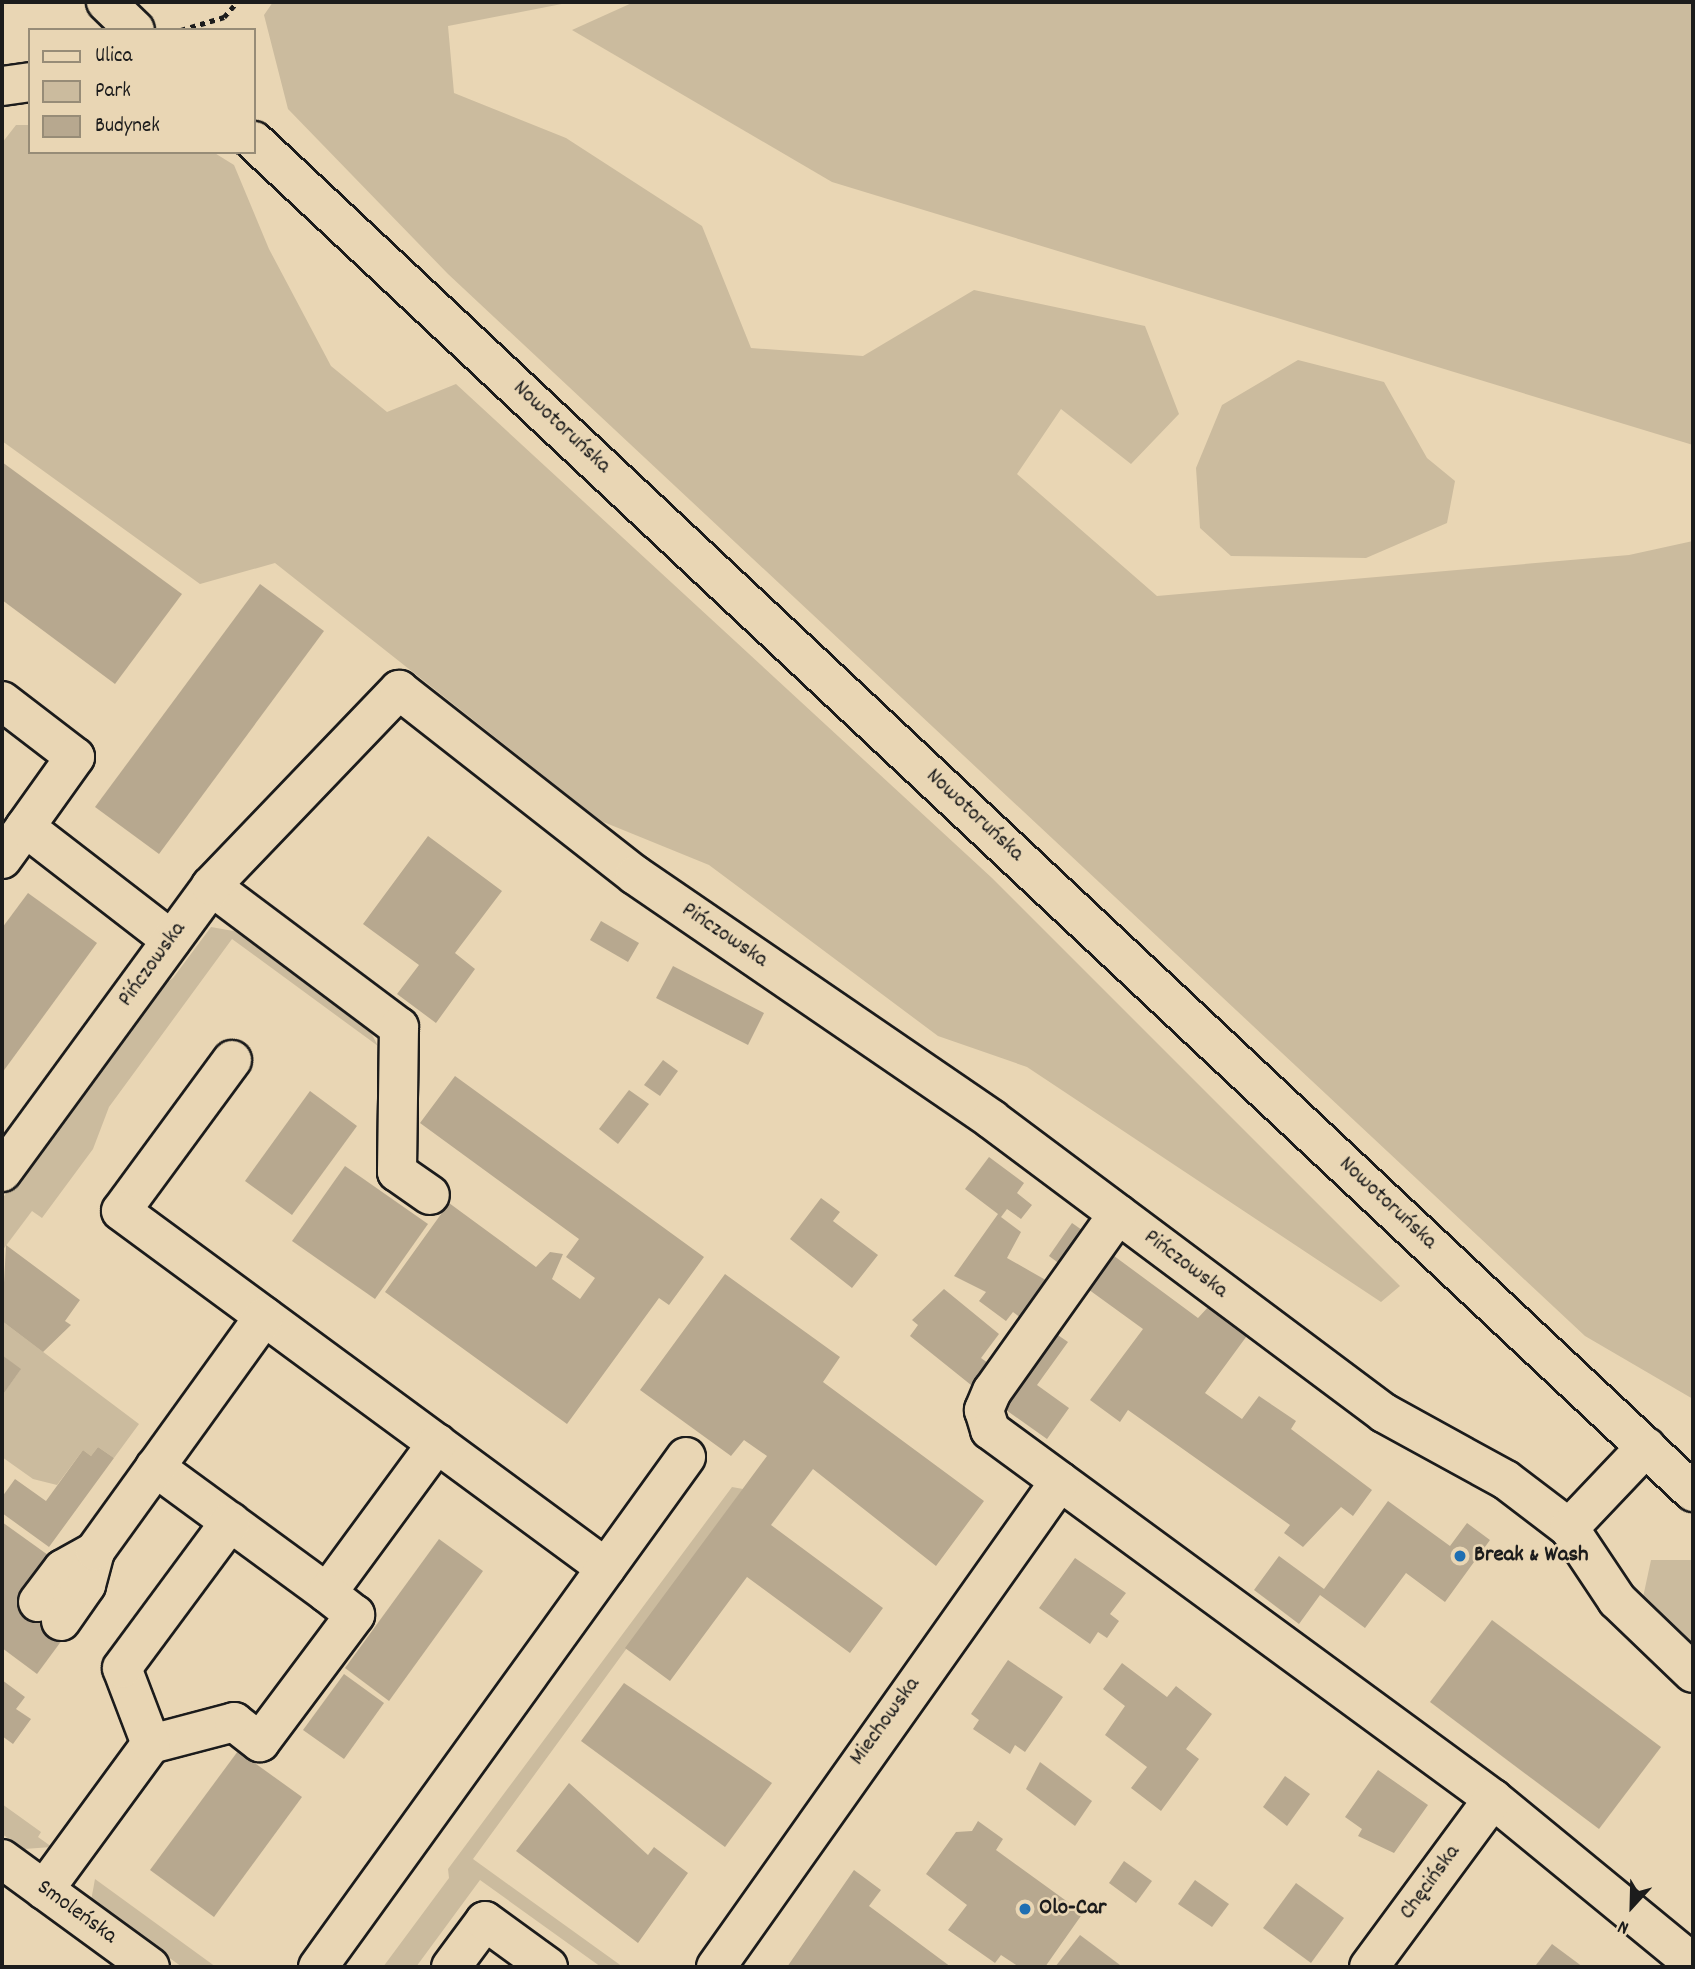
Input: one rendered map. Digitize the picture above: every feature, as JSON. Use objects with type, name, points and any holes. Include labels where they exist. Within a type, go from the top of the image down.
[{"type":"street","points":[[106,2],[133,28]]},
{"type":"street","points":[[2,86],[28,82]]},
{"type":"street","name":"Nowotoruńska","points":[[256,143],[1693,1492]]},
{"type":"street","name":"Pińczowska","points":[[2,1172],[211,886],[399,690],[635,875],[991,1119],[1384,1413],[1506,1480],[1569,1528],[1617,1600],[1693,1674]]},
{"type":"street","points":[[2,701],[75,757],[2,859]]},
{"type":"street","points":[[25,827],[171,940]]},
{"type":"street","points":[[211,886],[399,1027],[397,1172],[430,1195]]},
{"type":"street","points":[[232,1060],[121,1211],[606,1568]]},
{"type":"street","points":[[1118,1214],[984,1410],[990,1430],[1493,1799],[1693,1964]]},
{"type":"street","points":[[50,1611],[63,1569],[94,1551],[264,1317]]},
{"type":"street","points":[[327,1593],[437,1443]]},
{"type":"street","points":[[1569,1528],[1646,1447]]},
{"type":"street","points":[[318,1967],[686,1457]]},
{"type":"street","points":[[44,1890],[151,1744],[234,1723],[260,1742],[355,1615],[155,1467]]},
{"type":"street","name":"Miechowska","points":[[716,1967],[1060,1481]]},
{"type":"street","points":[[151,1744],[122,1668],[230,1522]]},
{"type":"street","name":"Chęcińska","points":[[1369,1967],[1493,1799]]},
{"type":"street","name":"Smoleńska","points":[[2,1859],[44,1890],[111,1952],[150,1967]]},
{"type":"street","points":[[451,1967],[485,1921],[548,1967]]},
{"type":"path","points":[[188,28],[225,17],[237,2]]},
{"type":"green space","points":[[273,2],[572,2],[448,26],[454,93],[566,138],[702,226],[751,348],[863,356],[974,290],[1145,326],[1179,414],[1131,464],[1061,409],[1017,474],[1157,596],[1629,555],[1693,541],[1693,1399],[1585,1336],[448,274],[288,109],[264,15]]},
{"type":"green space","points":[[634,2],[1693,2],[1693,445],[832,182],[572,30]]},
{"type":"green space","points":[[16,125],[28,125],[28,154],[216,154],[234,165],[269,249],[331,366],[387,412],[456,384],[992,878],[1400,1286],[1381,1302],[1027,1067],[938,1036],[709,865],[601,821],[275,563],[200,584],[2,441],[2,143]]},
{"type":"green space","points":[[1298,360],[1384,382],[1427,458],[1455,481],[1447,523],[1366,558],[1231,556],[1200,528],[1196,468],[1222,405]]},
{"type":"green space","points":[[211,927],[239,932],[369,1029],[378,1046],[232,939],[109,1107],[93,1149],[42,1218],[32,1211],[2,1251],[2,1199],[154,991],[173,978]]},
{"type":"green space","points":[[2,1321],[139,1424],[114,1458],[98,1447],[91,1456],[83,1450],[57,1485],[33,1479],[2,1457],[2,1396],[20,1370],[2,1355]]},
{"type":"green space","points":[[732,1487],[743,1489],[473,1859],[623,1967],[601,1967],[480,1880],[416,1967],[383,1967],[449,1878],[448,1869]]},
{"type":"green space","points":[[1651,1560],[1693,1560],[1693,1644],[1642,1602]]},
{"type":"green space","points":[[2,1804],[41,1832],[38,1837],[52,1847],[24,1849],[2,1834]]},
{"type":"green space","points":[[95,1879],[216,1967],[182,1967],[91,1901]]},
{"type":"building","points":[[2,462],[182,594],[115,684],[2,600]]},
{"type":"building","points":[[260,584],[324,631],[159,854],[95,807]]},
{"type":"building","points":[[428,836],[502,891],[455,953],[475,969],[436,1023],[397,994],[419,965],[363,924]]},
{"type":"building","points":[[28,893],[97,943],[2,1073],[2,928]]},
{"type":"building","points":[[601,921],[639,943],[628,962],[590,940]]},
{"type":"building","points":[[673,966],[764,1013],[748,1045],[656,998]]},
{"type":"building","points":[[663,1060],[678,1071],[660,1096],[644,1085]]},
{"type":"building","points":[[455,1076],[704,1257],[669,1305],[659,1298],[567,1424],[385,1292],[449,1203],[536,1267],[550,1252],[563,1254],[552,1279],[580,1299],[595,1278],[566,1257],[579,1239],[420,1123]]},
{"type":"building","points":[[629,1090],[649,1104],[618,1144],[599,1129]]},
{"type":"building","points":[[310,1091],[357,1126],[292,1215],[245,1181]]},
{"type":"building","points":[[989,1157],[1024,1183],[1017,1193],[1032,1205],[1021,1219],[1007,1209],[1001,1217],[1021,1232],[1007,1258],[1058,1287],[1030,1325],[1013,1312],[1006,1321],[979,1301],[986,1292],[954,1276],[998,1214],[965,1189]]},
{"type":"building","points":[[345,1166],[428,1224],[375,1299],[292,1241]]},
{"type":"building","points":[[821,1198],[840,1212],[833,1221],[878,1255],[852,1288],[790,1239]]},
{"type":"building","points":[[1072,1223],[1092,1237],[1068,1270],[1049,1256]]},
{"type":"building","points":[[6,1245],[80,1300],[65,1321],[71,1325],[43,1352],[2,1321]]},
{"type":"building","points":[[1106,1250],[1198,1318],[1210,1305],[1249,1333],[1205,1393],[1242,1419],[1259,1396],[1296,1421],[1291,1429],[1372,1490],[1353,1516],[1341,1507],[1303,1547],[1284,1533],[1290,1525],[1128,1410],[1120,1422],[1090,1400],[1143,1329],[1081,1284]]},
{"type":"building","points":[[725,1274],[840,1357],[823,1382],[984,1501],[936,1566],[813,1469],[771,1525],[883,1608],[850,1653],[747,1577],[670,1681],[625,1648],[767,1456],[744,1440],[731,1456],[640,1390]]},
{"type":"building","points":[[944,1289],[999,1334],[981,1358],[992,1366],[971,1385],[910,1336],[918,1325],[912,1320]]},
{"type":"building","points":[[1049,1329],[1068,1342],[1037,1385],[1069,1408],[1047,1439],[996,1403]]},
{"type":"building","points":[[2,1355],[21,1369],[2,1396]]},
{"type":"building","points":[[98,1447],[114,1458],[49,1547],[2,1513],[2,1497],[15,1479],[46,1501],[83,1450],[91,1456]]},
{"type":"building","points":[[1388,1501],[1450,1546],[1467,1523],[1490,1540],[1445,1602],[1406,1573],[1365,1628],[1320,1595],[1299,1624],[1254,1590],[1279,1556],[1324,1589]]},
{"type":"building","points":[[2,1522],[55,1560],[68,1632],[37,1674],[2,1648]]},
{"type":"building","points":[[439,1539],[483,1571],[389,1701],[345,1668]]},
{"type":"building","points":[[1075,1558],[1126,1593],[1110,1614],[1119,1621],[1107,1638],[1098,1632],[1090,1644],[1039,1608]]},
{"type":"building","points":[[1492,1620],[1661,1747],[1599,1829],[1430,1702]]},
{"type":"building","points":[[1008,1660],[1063,1697],[1025,1752],[1015,1745],[1010,1754],[973,1729],[979,1720],[971,1714]]},
{"type":"building","points":[[1122,1663],[1167,1697],[1176,1686],[1212,1714],[1186,1749],[1199,1759],[1161,1811],[1131,1788],[1147,1767],[1105,1735],[1125,1706],[1103,1689]]},
{"type":"building","points":[[344,1674],[384,1703],[344,1759],[303,1730]]},
{"type":"building","points":[[2,1680],[25,1697],[16,1709],[31,1719],[13,1744],[2,1736]]},
{"type":"building","points":[[624,1683],[772,1783],[725,1847],[581,1741]]},
{"type":"building","points":[[238,1751],[302,1797],[214,1917],[150,1870]]},
{"type":"building","points":[[1040,1762],[1092,1801],[1075,1826],[1026,1789]]},
{"type":"building","points":[[1378,1770],[1428,1805],[1394,1853],[1358,1836],[1362,1829],[1345,1817]]},
{"type":"building","points":[[1285,1776],[1310,1794],[1287,1826],[1263,1807]]},
{"type":"building","points":[[569,1783],[648,1855],[654,1847],[688,1873],[638,1943],[516,1851]]},
{"type":"building","points":[[978,1821],[1003,1839],[996,1850],[1083,1913],[1045,1967],[1019,1967],[1001,1955],[995,1963],[948,1930],[967,1905],[926,1874],[956,1832],[972,1831]]},
{"type":"building","points":[[1124,1861],[1152,1881],[1136,1903],[1109,1883]]},
{"type":"building","points":[[854,1870],[881,1890],[869,1906],[951,1967],[787,1967]]},
{"type":"building","points":[[1195,1880],[1229,1904],[1212,1927],[1178,1904]]},
{"type":"building","points":[[1296,1883],[1344,1918],[1311,1963],[1263,1928]]},
{"type":"building","points":[[1080,1935],[1120,1965],[1119,1967],[1055,1967]]},
{"type":"building","points":[[1552,1944],[1583,1967],[1536,1965]]},
{"type":"place","name":"Break & Wash","points":[[1460,1556]]},
{"type":"place","name":"Olo-Car","points":[[1025,1909]]}]
